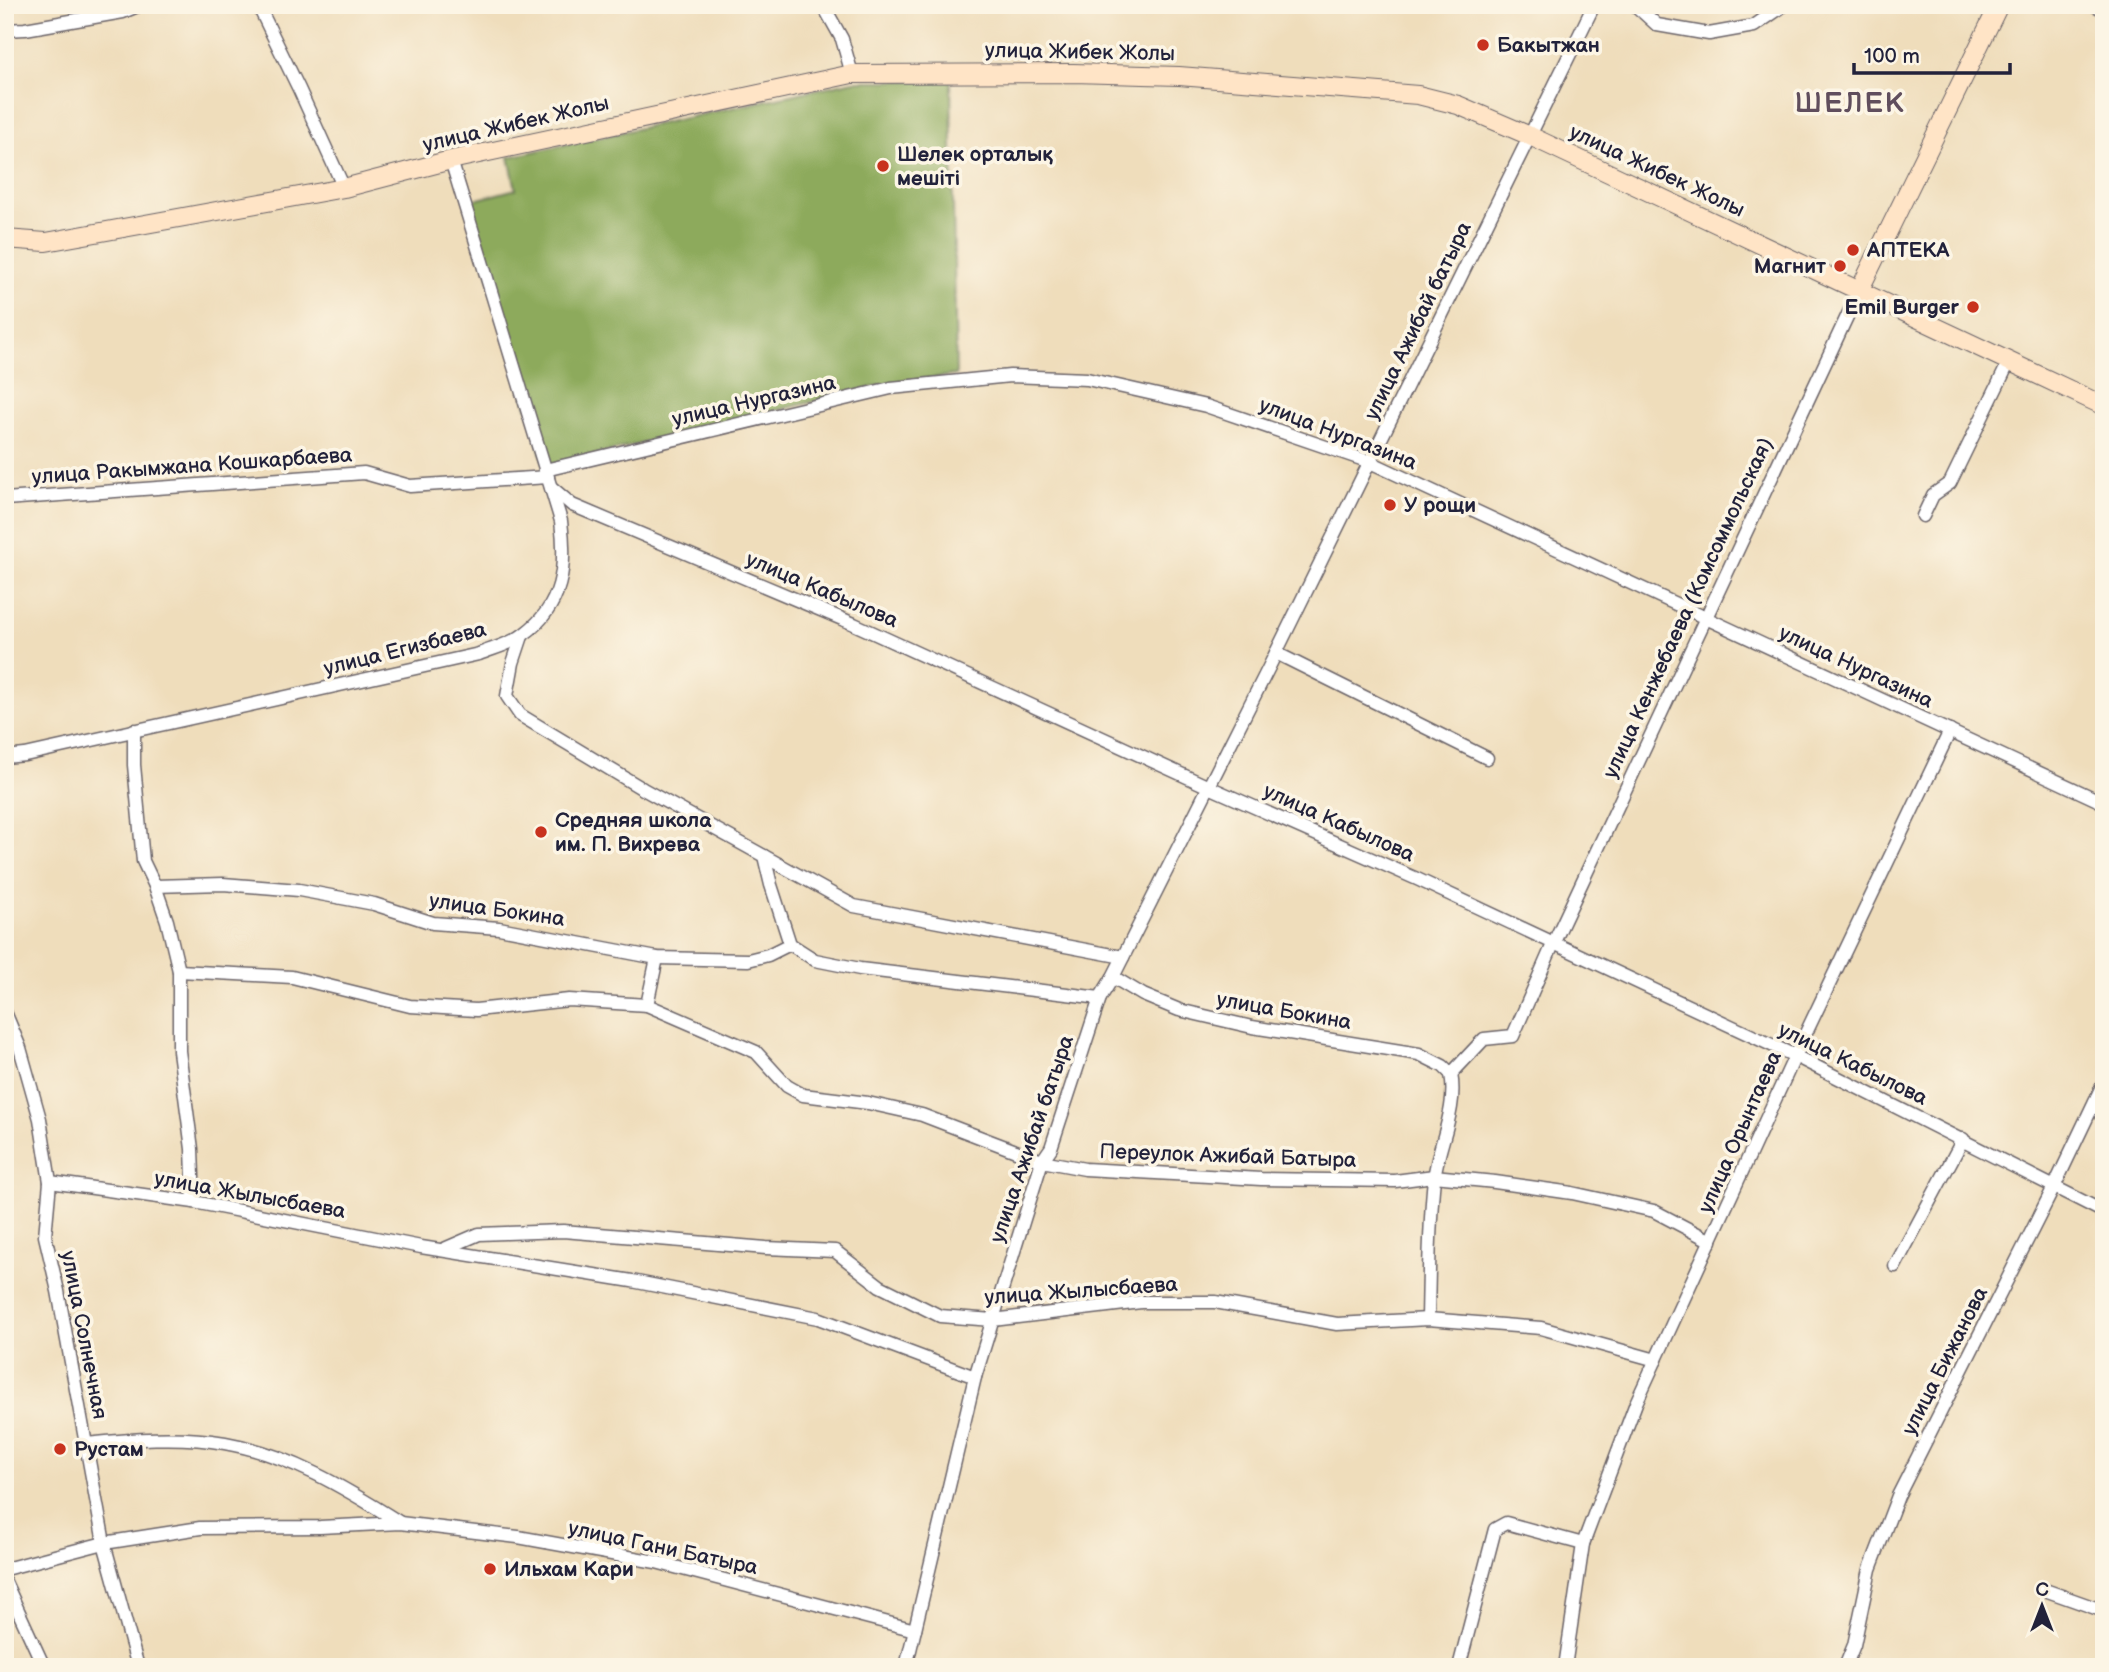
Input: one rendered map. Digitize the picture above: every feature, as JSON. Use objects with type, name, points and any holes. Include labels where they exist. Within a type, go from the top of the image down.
[{"type":"main road","points":[[1859,291],[1999,5]]},
{"type":"main road","name":"улица Жибек Жолы","points":[[5,239],[46,242],[344,188],[451,160],[852,74],[1073,73],[1179,76],[1418,95],[1458,105],[1530,136],[2104,406]]},
{"type":"street","points":[[5,30],[124,12],[140,5]]},
{"type":"street","points":[[258,5],[344,188]]},
{"type":"street","points":[[823,5],[842,39],[852,74]]},
{"type":"street","name":"улица Ажибай батыра","points":[[906,1667],[975,1377],[1042,1161],[1051,1148],[1100,998],[1209,788],[1594,5]]},
{"type":"street","points":[[1635,5],[1657,25],[1709,34],[1754,26],[1782,5]]},
{"type":"street","points":[[2094,5],[2104,10]]},
{"type":"street","name":"улица Егизбаева","points":[[5,757],[25,755],[479,654],[522,636],[544,617],[556,596],[562,572],[562,534],[548,478],[451,160]]},
{"type":"street","name":"улица Кенжебаева (Комсоммольская)","points":[[1451,1074],[1484,1039],[1513,1036],[1704,619],[1859,291]]},
{"type":"street","points":[[1923,516],[1933,495],[1950,483],[2009,362]]},
{"type":"street","name":"улица Нургазина","points":[[548,478],[891,388],[1010,376],[1087,379],[1206,406],[1370,462],[2104,803]]},
{"type":"street","name":"улица Ракымжана Кошкарбаева","points":[[5,499],[364,473],[410,486],[548,478]]},
{"type":"street","name":"улица Кабылова","points":[[548,478],[572,505],[854,624],[1209,788],[1418,879],[1795,1056],[2104,1212]]},
{"type":"street","points":[[522,636],[513,663],[507,696],[520,715],[643,789],[854,906],[1123,957]]},
{"type":"street","points":[[1276,653],[1487,758]]},
{"type":"street","points":[[134,730],[134,765],[143,861],[167,921],[179,971],[180,1051],[192,1149],[194,1202]]},
{"type":"street","name":"улица Орынтаева","points":[[1565,1667],[1583,1544],[1636,1404],[1795,1056],[1950,731]]},
{"type":"street","points":[[764,856],[790,944],[815,960],[860,969],[1100,998]]},
{"type":"street","name":"улица Бокина","points":[[155,886],[223,884],[299,890],[374,904],[433,923],[499,928],[657,958],[748,960],[768,955],[790,944]]},
{"type":"street","points":[[179,971],[292,977],[410,1006],[476,1010],[569,1000],[647,1005],[657,958]]},
{"type":"street","name":"улица Бокина","points":[[1113,977],[1143,995],[1179,1010],[1252,1027],[1419,1054],[1443,1066],[1451,1074]]},
{"type":"street","name":"Переулок Ажибай Батыра","points":[[647,1005],[756,1052],[787,1086],[803,1095],[868,1103],[922,1115],[1042,1161],[1084,1169],[1261,1179],[1395,1181],[1434,1176],[1495,1182],[1572,1193],[1654,1211],[1711,1241]]},
{"type":"street","name":"улица Солнечная","points":[[5,1012],[20,1048],[40,1119],[50,1182],[45,1236],[58,1291],[104,1544],[138,1667]]},
{"type":"street","points":[[1428,1319],[1434,1176],[1451,1104],[1451,1074]]},
{"type":"street","name":"улица Бижанова","points":[[1845,1667],[1854,1645],[1870,1569],[1898,1496],[2104,1082]]},
{"type":"street","points":[[1895,1266],[1963,1139]]},
{"type":"street","name":"улица Жылысбаева","points":[[50,1182],[194,1202],[442,1250],[632,1281],[818,1318],[975,1377]]},
{"type":"street","name":"улица Жылысбаева","points":[[442,1250],[479,1234],[563,1231],[835,1251],[880,1286],[940,1316],[993,1320],[1141,1302],[1215,1302],[1337,1324],[1428,1319],[1541,1328],[1656,1360]]},
{"type":"street","name":"улица Гани Батыра","points":[[86,1444],[162,1438],[225,1443],[250,1449],[313,1472],[345,1488],[400,1523]]},
{"type":"street","name":"улица Гани Батыра","points":[[5,1569],[104,1544],[200,1528],[400,1523],[518,1537],[656,1562],[915,1630]]},
{"type":"street","points":[[1459,1667],[1495,1529],[1506,1523],[1583,1544]]},
{"type":"street","points":[[5,1582],[44,1667]]},
{"type":"street","points":[[2042,1590],[2104,1611]]},
{"type":"green space","points":[[854,81],[951,81],[956,375],[890,383],[545,467],[467,202],[516,189],[509,157]]},
{"type":"place","name":"Бакытжан","points":[[1483,45]]},
{"type":"place","name":"Шелек орталық мешіті","points":[[883,166]]},
{"type":"place","name":"АПТЕКА","points":[[1853,250]]},
{"type":"place","name":"Магнит","points":[[1840,266]]},
{"type":"place","name":"Emil Burger","points":[[1973,307]]},
{"type":"place","name":"У рощи","points":[[1390,505]]},
{"type":"place","name":"Средняя школа им. П. Вихрева","points":[[541,832]]},
{"type":"place","name":"Рустам","points":[[60,1449]]},
{"type":"place","name":"Ильхам Кари","points":[[490,1569]]},
{"type":"district","name":"ШЕЛЕК","points":[[1850,103]]}]
